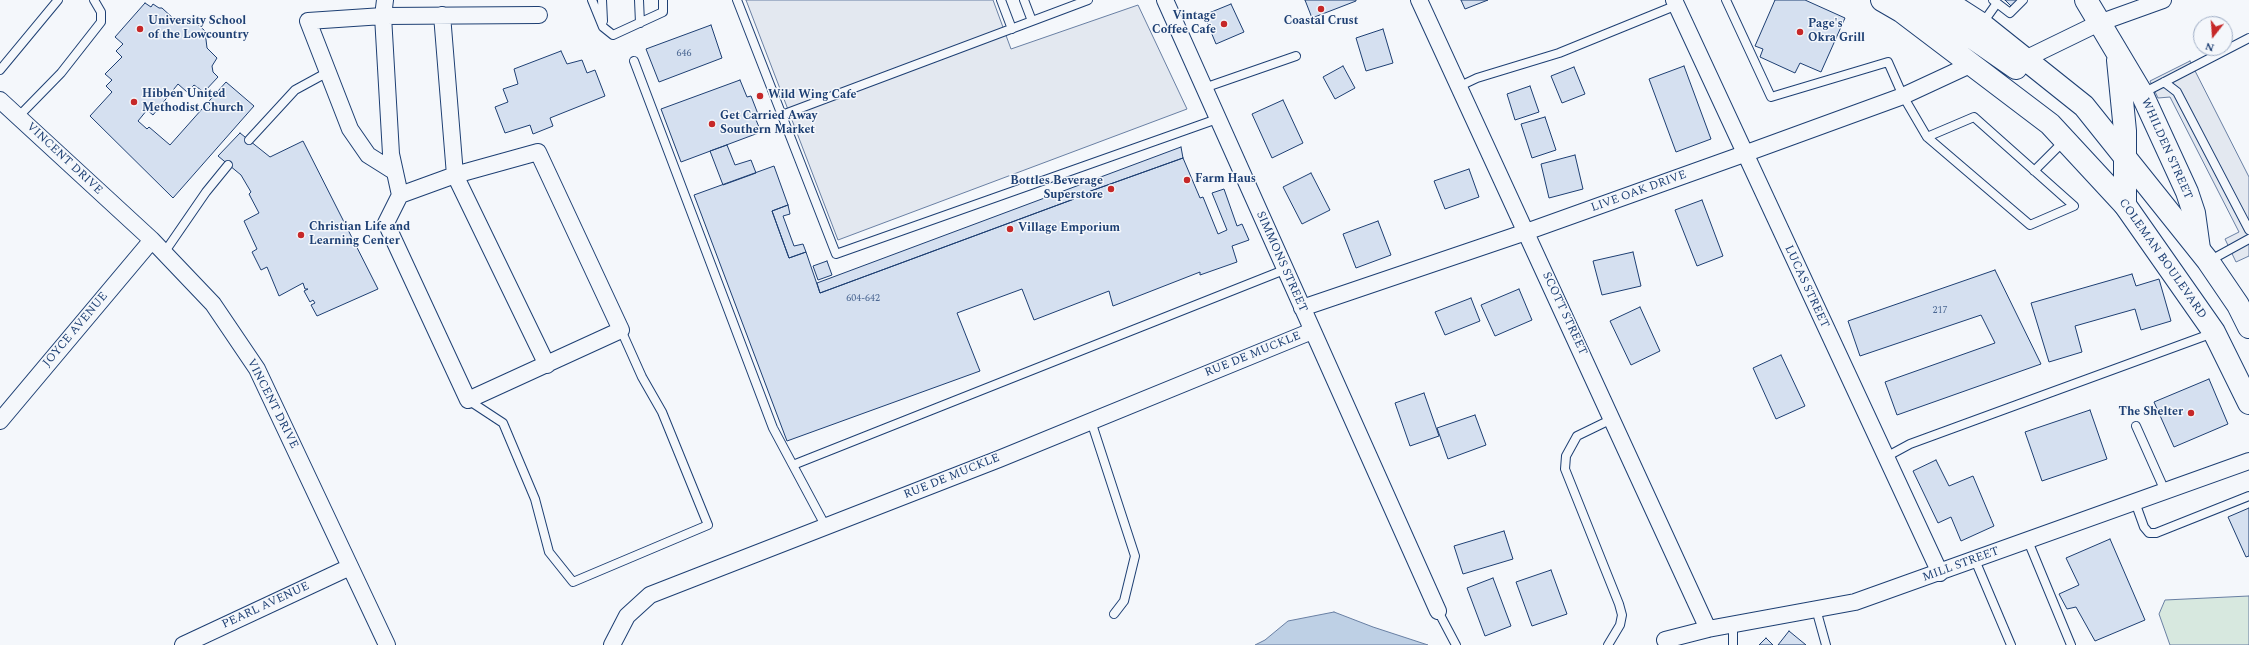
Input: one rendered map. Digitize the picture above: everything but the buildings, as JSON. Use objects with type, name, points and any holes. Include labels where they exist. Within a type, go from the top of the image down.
[{"type":"main road","name":"COLEMAN BOULEVARD","points":[[1882,0],[1902,11],[2050,124],[2125,205],[2214,332],[2249,403]]},
{"type":"main road","points":[[1944,0],[1982,24],[2084,106],[2126,161],[2203,255],[2238,305],[2249,327]]},
{"type":"main road","name":"WHILDEN STREET","points":[[2086,0],[2117,55],[2142,94],[2187,192],[2194,213],[2203,255]]},
{"type":"main road","points":[[1902,11],[1914,4],[1924,4],[2010,65],[2025,70],[2032,64]]},
{"type":"main road","name":"WHILDEN STREET","points":[[2117,55],[2126,131],[2125,205]]},
{"type":"street","name":"SCOTT STREET","points":[[1419,0],[1708,629]]},
{"type":"street","name":"SIMMONS STREET","points":[[1169,1],[1217,119],[1438,611]]},
{"type":"street","points":[[2032,64],[2099,23],[2156,1]]},
{"type":"street","name":"LUCAS STREET","points":[[1675,3],[1940,573]]},
{"type":"street","points":[[384,8],[391,154],[400,195],[386,224],[468,400],[621,330],[538,152],[455,175],[400,195]]},
{"type":"street","points":[[395,172],[368,155],[350,129],[308,22],[384,8],[442,15],[539,15]]},
{"type":"street","points":[[442,15],[455,175],[547,364]]},
{"type":"street","name":"LIVE OAK DRIVE","points":[[1302,308],[1526,232],[1744,154],[1903,96],[1972,64]]},
{"type":"street","name":"VINCENT DRIVE","points":[[0,100],[152,240],[213,304],[257,369],[387,645]]},
{"type":"street","name":"JOYCE AVENUE","points":[[0,421],[152,240]]},
{"type":"street","name":"RUE DE MUCKLE","points":[[612,645],[627,616],[650,595],[826,527],[1312,331]]},
{"type":"street","name":"MILL STREET","points":[[1665,640],[1708,629],[1855,602],[1940,573],[2249,461]]},
{"type":"street","name":"PEARL AVENUE","points":[[182,645],[350,567]]},
{"type":"lane","points":[[0,70],[58,0]]},
{"type":"lane","points":[[18,117],[61,73],[101,22],[101,12],[94,0]]},
{"type":"lane","points":[[592,0],[603,27],[613,35],[663,12],[663,0]]},
{"type":"lane","points":[[602,0],[603,27]]},
{"type":"lane","points":[[639,0],[640,23]]},
{"type":"lane","points":[[737,0],[836,254],[1217,119]]},
{"type":"lane","points":[[1001,0],[1012,29]]},
{"type":"lane","points":[[1024,0],[1032,21]]},
{"type":"lane","points":[[782,115],[1088,0]]},
{"type":"lane","points":[[1726,0],[1772,97],[1888,62],[1903,96],[1927,137],[2030,225],[2074,206],[1974,118],[1927,137]]},
{"type":"lane","points":[[1982,24],[1995,2],[2010,13],[2022,0]]},
{"type":"lane","points":[[1458,87],[1477,78],[1559,53],[1675,3]]},
{"type":"lane","points":[[2142,94],[2249,38]]},
{"type":"lane","points":[[1204,88],[1296,56]]},
{"type":"lane","points":[[634,61],[773,428],[826,527]]},
{"type":"lane","points":[[250,140],[295,90],[328,72]]},
{"type":"lane","points":[[2164,82],[2177,92],[2249,230]]},
{"type":"lane","points":[[2034,171],[2065,140]]},
{"type":"lane","points":[[164,253],[206,192],[228,165]]},
{"type":"lane","points":[[2203,255],[2249,239]]},
{"type":"lane","points":[[793,465],[1284,270]]},
{"type":"lane","points":[[468,400],[503,423],[535,499],[549,552],[573,582],[708,525],[662,412],[642,377],[621,330]]},
{"type":"lane","points":[[1886,457],[1910,444],[2214,332]]},
{"type":"lane","points":[[1608,645],[1620,625],[1620,610],[1566,469],[1566,456],[1577,436],[1612,419]]},
{"type":"lane","points":[[1091,421],[1135,556],[1124,601],[1114,614]]},
{"type":"lane","points":[[2136,426],[2165,491]]},
{"type":"lane","points":[[2135,502],[2144,527],[2149,532],[2156,533],[2249,496]]},
{"type":"lane","points":[[2028,541],[2071,645]]},
{"type":"lane","points":[[1975,560],[2011,645]]},
{"type":"lane","points":[[1816,609],[1826,645]]},
{"type":"lane","points":[[1438,611],[1456,645]]},
{"type":"lane","points":[[1733,624],[1733,645]]},
{"type":"shaded area","points":[[746,0],[993,0],[1011,49],[1138,5],[1187,109],[838,240]]},
{"type":"shaded area","points":[[2190,61],[2249,177],[2249,256],[2236,262],[2225,239],[2239,232],[2170,97],[2158,98],[2150,81]]},
{"type":"shaded area","points":[[2249,596],[2249,645],[2170,645],[2159,614],[2165,600]]},
{"type":"water","points":[[1334,612],[1373,627],[1428,645],[1255,645],[1265,640],[1288,621]]},
{"type":"place","name":"Coastal Crust","points":[[1321,9]]},
{"type":"place","name":"Vintage Coffee Cafe","points":[[1224,24]]},
{"type":"place","name":"University School of the Lowcountry","points":[[140,29]]},
{"type":"place","name":"Page's Okra Grill","points":[[1800,32]]},
{"type":"place","name":"Wild Wing Cafe","points":[[760,96]]},
{"type":"place","name":"Hibben United Methodist Church","points":[[134,102]]},
{"type":"place","name":"Get Carried Away Southern Market","points":[[712,124]]},
{"type":"place","name":"Farm Haus","points":[[1187,180]]},
{"type":"place","name":"Bottles Beverage Superstore","points":[[1111,189]]},
{"type":"place","name":"Village Emporium","points":[[1010,229]]},
{"type":"place","name":"Christian Life and Learning Center","points":[[301,235]]},
{"type":"place","name":"The Shelter","points":[[2191,413]]}]
